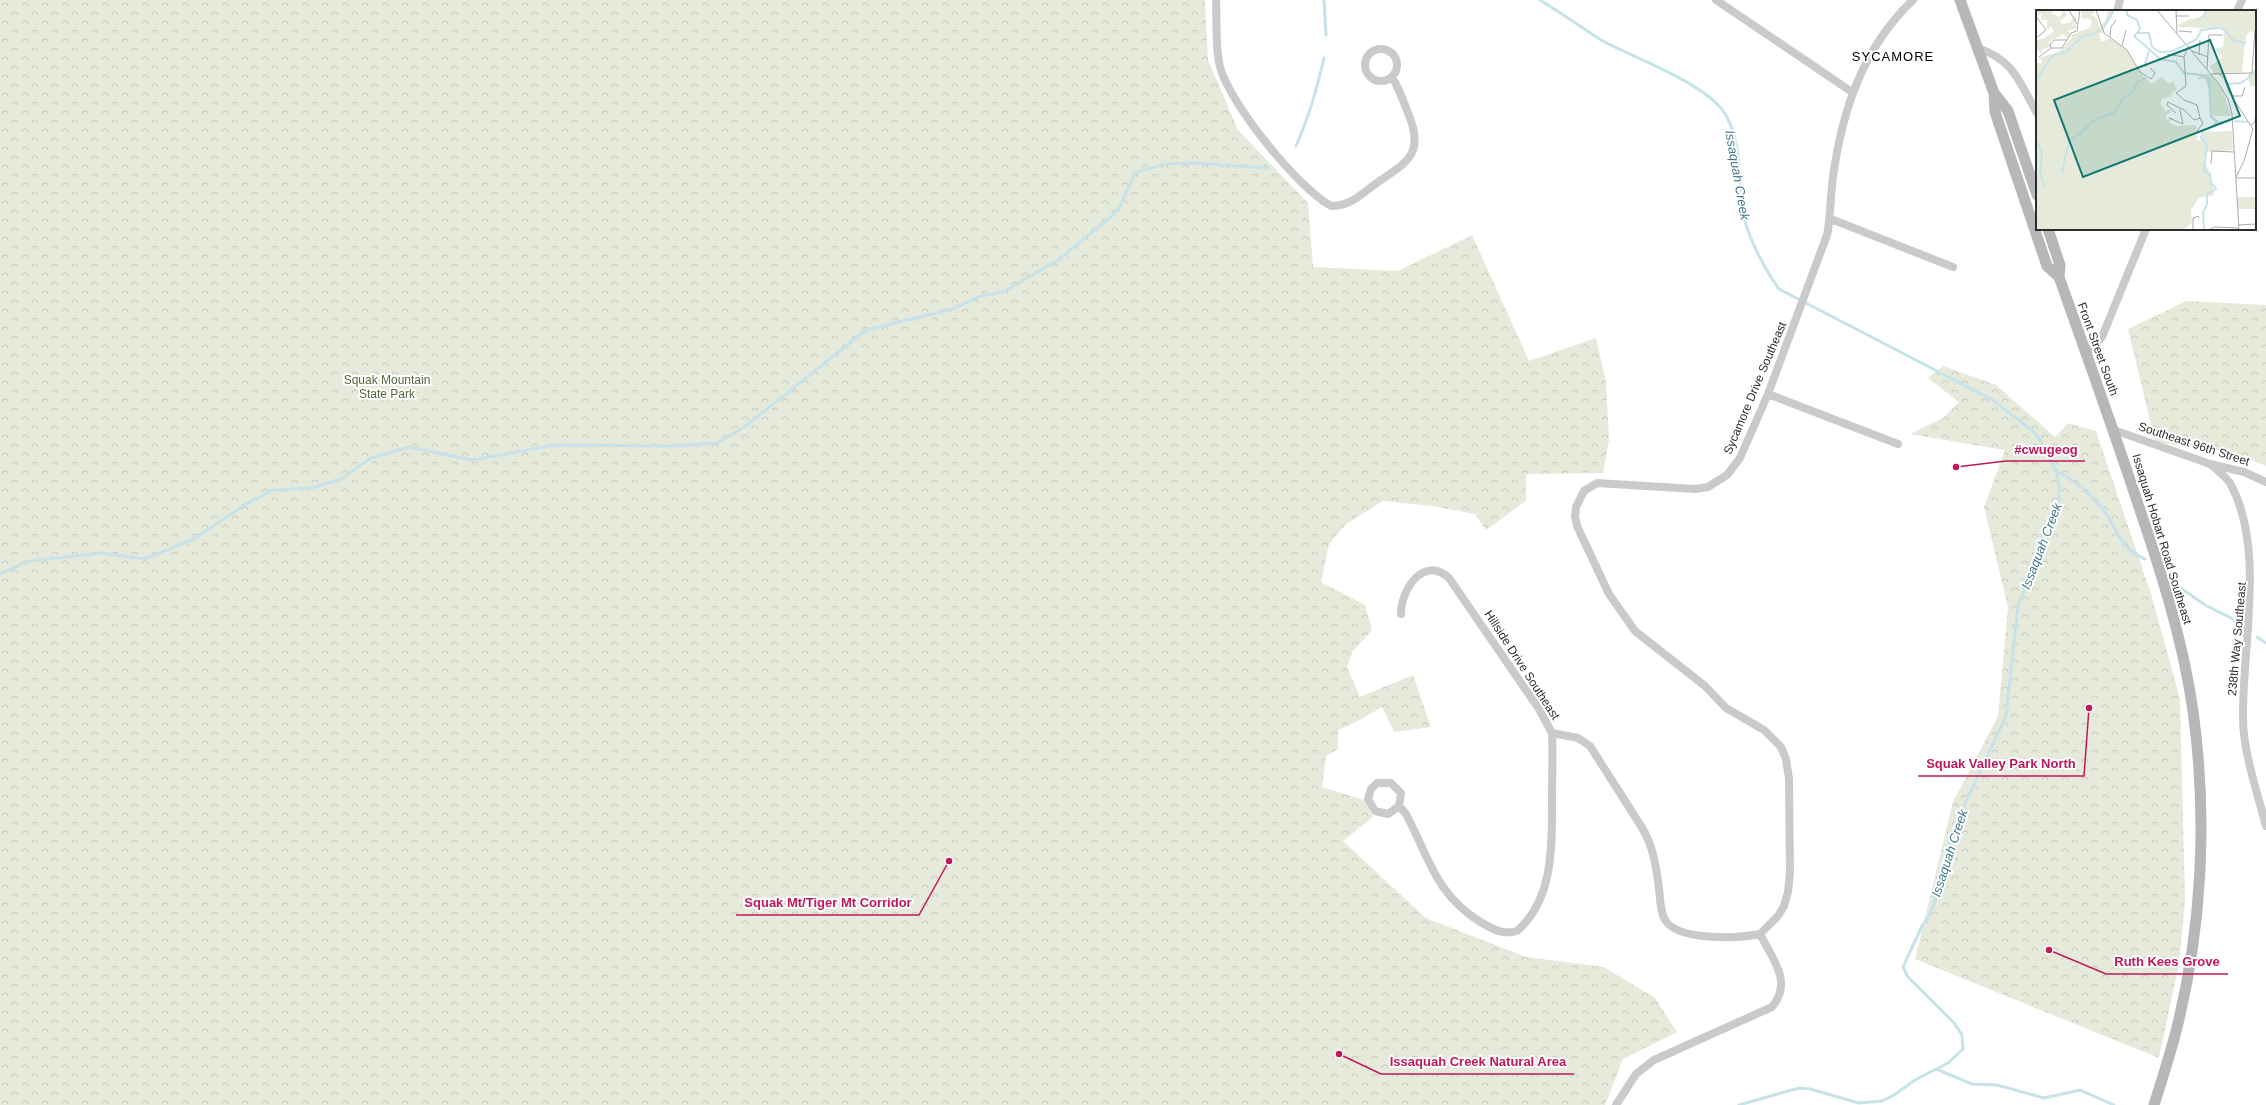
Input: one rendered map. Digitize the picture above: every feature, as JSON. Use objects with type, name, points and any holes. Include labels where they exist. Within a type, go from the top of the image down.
[{"type":"main road","name":"Front Street South","points":[[1960,0],[1994,93],[1995,112],[2047,266],[2059,277]]},
{"type":"main road","name":"Front Street South","points":[[1994,93],[2008,111],[2035,190]]},
{"type":"main road","points":[[2021,189],[2035,190]]},
{"type":"main road","name":"Front Street South","points":[[2048,230],[2060,264],[2059,277],[2114,430]]},
{"type":"main road","name":"Issaquah Hobart Road Southeast","points":[[2114,430],[2169,595],[2192,704],[2198,759],[2200,840],[2199,888],[2192,945],[2174,1039],[2154,1105]]},
{"type":"street","points":[[1216,0],[1220,67],[1232,92],[1268,147],[1316,196],[1332,206],[1349,204],[1401,165],[1413,152],[1416,137],[1415,128],[1397,84],[1392,77]]},
{"type":"street","points":[[1716,0],[1852,92]]},
{"type":"street","name":"Sycamore Drive Southeast","points":[[1760,934],[1778,916],[1784,906],[1788,892],[1790,873],[1789,779],[1786,759],[1781,747],[1764,730],[1726,708],[1705,686],[1635,631],[1609,594],[1576,526],[1576,507],[1584,491],[1597,483],[1695,489],[1718,483],[1727,475],[1740,458],[1768,394],[1822,252],[1831,220],[1833,178],[1852,92],[1876,43],[1913,0]]},
{"type":"street","points":[[2117,10],[2120,0]]},
{"type":"street","points":[[2237,10],[2242,0]]},
{"type":"street","points":[[1978,48],[1997,55],[2009,66],[2036,111]]},
{"type":"street","points":[[1831,220],[1953,267]]},
{"type":"street","points":[[2086,354],[2102,337],[2146,230]]},
{"type":"street","points":[[1768,394],[1898,444]]},
{"type":"street","name":"Southeast 96th Street","points":[[2114,430],[2210,464],[2244,472],[2266,482]]},
{"type":"street","name":"238th Way Southeast","points":[[2210,464],[2229,482],[2238,496],[2251,536],[2254,583],[2243,691],[2243,721],[2264,811],[2266,826]]},
{"type":"street","name":"Hillside Drive Southeast","points":[[1401,614],[1404,597],[1415,579],[1431,569],[1444,573],[1449,578],[1540,709],[1552,733],[1578,738],[1590,746],[1647,835],[1655,863],[1661,908],[1668,924],[1682,931],[1713,937],[1738,938],[1760,934]]},
{"type":"street","points":[[1399,806],[1392,813],[1379,813],[1369,803],[1371,789],[1378,783],[1391,782],[1401,793],[1399,806],[1406,814],[1416,833],[1434,874],[1455,904],[1491,928],[1502,932],[1517,931],[1534,911],[1545,885],[1549,870],[1552,830],[1552,733]]},
{"type":"street","points":[[1616,1105],[1636,1074],[1654,1060],[1772,1007],[1781,993],[1782,984],[1780,975],[1760,934]]},
{"type":"green space","name":"Squak Mountain State Park","points":[[0,0],[1205,0],[1208,60],[1238,130],[1308,203],[1313,267],[1398,271],[1472,235],[1529,361],[1596,338],[1606,382],[1609,440],[1603,473],[1526,474],[1526,501],[1486,530],[1475,514],[1432,506],[1383,501],[1346,524],[1329,544],[1321,582],[1365,605],[1372,630],[1353,651],[1347,667],[1360,697],[1413,675],[1431,727],[1394,732],[1382,707],[1358,721],[1338,730],[1338,749],[1326,756],[1322,787],[1364,800],[1373,817],[1343,841],[1426,918],[1526,957],[1604,967],[1655,998],[1677,1032],[1623,1059],[1605,1105],[0,1105]]},
{"type":"green space","points":[[2186,301],[2266,305],[2266,466],[2232,452],[2155,442],[2128,329]]},
{"type":"green space","points":[[1943,366],[1996,385],[2055,437],[2068,423],[2096,431],[2152,597],[2180,699],[2185,901],[2179,964],[2159,1058],[1915,959],[1953,802],[1998,716],[2008,607],[1984,507],[2005,450],[1910,434],[1943,418],[1959,402],[1928,378]]},
{"type":"waterway","points":[[1324,0],[1326,35]]},
{"type":"waterway","name":"Issaquah Creek","points":[[1540,0],[1601,40],[1688,83],[1718,105],[1727,117],[1732,129],[1738,153],[1742,204],[1746,225],[1758,254],[1779,289],[1991,399],[2033,431],[2041,441],[2057,473],[2059,499],[2042,536],[2035,563],[2018,606],[2006,716],[1957,821],[1935,888],[1935,902],[1903,967],[1908,977],[1954,1023],[1962,1035],[1963,1049],[1948,1063],[1915,1080],[1894,1095],[1882,1101],[1859,1103],[1810,1089],[1799,1088],[1739,1105]]},
{"type":"waterway","points":[[1296,146],[1312,103],[1324,58]]},
{"type":"waterway","points":[[0,574],[28,561],[102,553],[145,559],[194,539],[246,504],[273,490],[312,488],[341,479],[371,458],[409,447],[472,460],[555,445],[674,446],[717,443],[743,428],[866,330],[953,309],[978,297],[1005,291],[1058,260],[1118,211],[1135,173],[1165,164],[1195,163],[1268,168]]},
{"type":"waterway","points":[[2055,470],[2074,482],[2092,497],[2107,515],[2123,543],[2129,549],[2145,559]]},
{"type":"waterway","points":[[2172,582],[2205,605],[2231,618],[2244,628]]},
{"type":"waterway","points":[[2257,637],[2266,643]]},
{"type":"waterway","points":[[1936,1069],[1972,1084],[1997,1085],[2044,1098],[2080,1090],[2114,1105]]},
{"type":"place","name":"#cwugeog","points":[[1956,467]]},
{"type":"place","name":"Squak Valley Park North","points":[[2089,708]]},
{"type":"place","name":"Squak Mt/Tiger Mt Corridor","points":[[949,861]]},
{"type":"place","name":"Ruth Kees Grove","points":[[2049,950]]},
{"type":"place","name":"Issaquah Creek Natural Area","points":[[1339,1054]]},
{"type":"district","name":"SYCAMORE","points":[[1893,56]]}]
